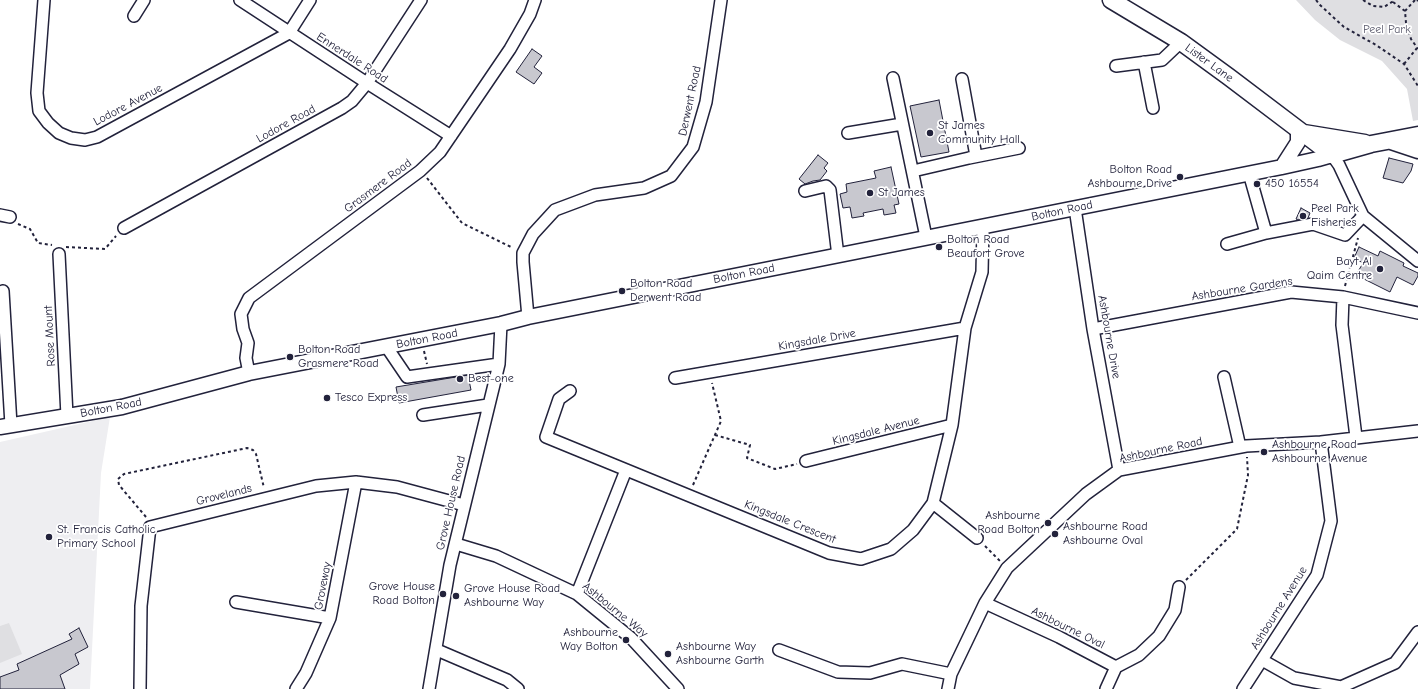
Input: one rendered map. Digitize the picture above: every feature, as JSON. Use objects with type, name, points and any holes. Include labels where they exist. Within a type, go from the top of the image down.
[{"type":"highway","name":"Lister Lane","points":[[1112,0],[1181,42],[1332,155]]},
{"type":"highway","name":"Lister Lane","points":[[1300,130],[1371,144]]},
{"type":"highway","name":"Bolton Road","points":[[1332,155],[1371,144],[1418,135]]},
{"type":"highway","points":[[1389,141],[1418,150]]},
{"type":"main road","points":[[1282,167],[1298,142],[1300,130]]},
{"type":"main road","name":"Bolton Road","points":[[5,426],[122,407],[249,373],[422,340],[528,317],[1282,167],[1332,155]]},
{"type":"street","name":"Lodore Avenue","points":[[44,0],[37,93],[39,111],[48,123],[59,133],[71,138],[85,140],[97,137],[289,33]]},
{"type":"street","points":[[134,16],[144,0]]},
{"type":"street","name":"Ennerdale Road","points":[[240,0],[366,83],[451,136]]},
{"type":"street","points":[[289,33],[310,0]]},
{"type":"street","name":"Lodore Road","points":[[124,228],[342,108],[352,101],[366,83],[421,0]]},
{"type":"street","name":"Grasmere Road","points":[[249,373],[246,358],[248,343],[243,329],[241,314],[249,298],[420,171],[440,152],[510,49],[530,14],[535,0]]},
{"type":"street","name":"Derwent Road","points":[[523,253],[533,234],[555,210],[596,196],[644,188],[671,176],[694,147],[706,102],[721,0]]},
{"type":"street","points":[[1116,66],[1162,60],[1181,42]]},
{"type":"street","points":[[1144,62],[1153,108]]},
{"type":"street","points":[[893,78],[926,237]]},
{"type":"street","points":[[962,79],[976,156]]},
{"type":"street","points":[[848,133],[902,124]]},
{"type":"street","points":[[912,171],[976,156],[1019,148]]},
{"type":"street","points":[[1332,155],[1339,164],[1363,216],[1418,261]]},
{"type":"street","points":[[1249,173],[1266,233]]},
{"type":"street","points":[[805,191],[826,186],[830,190],[838,256]]},
{"type":"street","name":"Ashbourne Drive","points":[[1075,208],[1093,329],[1119,470]]},
{"type":"street","points":[[1227,244],[1266,233],[1313,224],[1345,235],[1363,216]]},
{"type":"street","name":"Kingsdale Crescent","points":[[570,391],[559,399],[546,437],[829,553],[861,558],[891,549],[913,530],[933,503],[952,425],[965,328],[982,272],[983,227]]},
{"type":"street","name":"Rose Mount","points":[[61,249],[67,416]]},
{"type":"street","points":[[523,253],[528,317]]},
{"type":"street","points":[[3,291],[5,426]]},
{"type":"street","name":"Ashbourne Gardens","points":[[1093,329],[1291,292],[1343,297],[1418,313]]},
{"type":"street","points":[[1343,297],[1342,325],[1356,437]]},
{"type":"street","name":"Grove House Road","points":[[429,689],[450,565],[499,364],[501,324]]},
{"type":"street","name":"Kingsdale Drive","points":[[675,378],[965,328]]},
{"type":"street","points":[[386,346],[407,377],[499,364]]},
{"type":"street","points":[[1224,377],[1243,446]]},
{"type":"street","points":[[423,415],[488,405]]},
{"type":"street","name":"Kingsdale Avenue","points":[[806,461],[952,425]]},
{"type":"street","name":"Ashbourne Road","points":[[948,689],[952,674],[985,603],[1007,568],[1086,494],[1119,470],[1243,446],[1321,442],[1418,431]]},
{"type":"street","name":"Ashbourne Avenue","points":[[1243,689],[1317,575],[1331,521],[1321,442]]},
{"type":"street","points":[[577,594],[626,470]]},
{"type":"street","name":"Grovelands","points":[[150,527],[316,486],[356,482],[397,487],[464,505]]},
{"type":"street","name":"Groveway","points":[[296,689],[306,673],[330,618],[356,482]]},
{"type":"street","points":[[933,503],[977,538]]},
{"type":"street","points":[[140,689],[141,606],[150,527]]},
{"type":"street","name":"Ashbourne Way","points":[[456,544],[496,556],[577,594],[632,638],[678,689]]},
{"type":"street","points":[[1106,689],[1116,667],[1139,655],[1159,636],[1175,610],[1179,587]]},
{"type":"street","points":[[236,602],[330,618]]},
{"type":"street","name":"Ashbourne Oval","points":[[985,603],[1059,637],[1116,667]]},
{"type":"street","points":[[1262,660],[1294,678],[1341,688],[1395,663],[1418,632]]},
{"type":"street","points":[[436,650],[507,680],[518,689]]},
{"type":"street","points":[[779,650],[838,672],[870,673],[902,664],[952,674]]},
{"type":"path","points":[[1316,0],[1344,27],[1376,45],[1404,64],[1418,86]]},
{"type":"path","points":[[1320,5],[1321,0]]},
{"type":"path","points":[[1363,0],[1373,6],[1384,7],[1394,1],[1405,10],[1406,23],[1411,39],[1417,49],[1404,64]]},
{"type":"path","points":[[1405,10],[1417,0]]},
{"type":"path","points":[[420,171],[462,223],[523,253]]},
{"type":"path","points":[[5,216],[11,221],[30,229],[38,243],[61,249],[105,249],[124,228]]},
{"type":"path","points":[[1343,297],[1358,238]]},
{"type":"path","points":[[422,340],[430,374]]},
{"type":"path","points":[[688,495],[721,421],[710,372]]},
{"type":"path","points":[[715,435],[750,445],[747,458],[775,469],[806,461]]},
{"type":"path","points":[[1179,587],[1236,529],[1248,475],[1243,446]]},
{"type":"path","points":[[150,527],[147,518],[119,485],[118,479],[124,474],[247,448],[253,450],[256,454],[266,498]]},
{"type":"path","points":[[977,538],[1007,568]]},
{"type":"shaded area","name":"St. Francis Catholic Primary School","points":[[110,417],[101,473],[90,689],[0,689],[0,442]]},
{"type":"green space","name":"Peel Park","points":[[1296,0],[1418,0],[1418,120],[1413,121],[1407,89],[1382,61],[1340,40],[1315,20]]},
{"type":"green space","points":[[9,623],[22,654],[0,663],[0,626]]},
{"type":"building","points":[[532,49],[542,56],[534,67],[542,73],[534,84],[516,72]]},
{"type":"building","name":"St James Community Hall","points":[[939,100],[949,152],[921,157],[910,106]]},
{"type":"building","points":[[818,155],[828,163],[824,168],[827,171],[820,180],[805,184],[799,179]]},
{"type":"building","points":[[1389,158],[1413,164],[1411,171],[1403,183],[1383,178]]},
{"type":"building","name":"St James","points":[[891,167],[899,204],[894,205],[896,213],[884,215],[883,209],[863,213],[864,216],[852,218],[850,207],[843,208],[840,194],[847,192],[846,184],[876,178],[874,171]]},
{"type":"building","name":"Peel Park Fisheries","points":[[1301,208],[1310,213],[1308,218],[1298,220],[1296,219]]},
{"type":"building","name":"Bayt Al Qaim Centre","points":[[1359,247],[1378,256],[1380,251],[1404,263],[1403,266],[1418,273],[1413,285],[1397,277],[1390,292],[1356,275],[1363,263],[1354,258]]},
{"type":"building","points":[[468,375],[471,390],[399,403],[396,387]]},
{"type":"building","points":[[79,628],[88,647],[75,654],[79,664],[60,675],[65,689],[0,689],[0,677],[19,670],[17,664],[72,639],[69,634]]},
{"type":"place","name":"St James Community Hall","points":[[930,133]]},
{"type":"place","name":"Bolton Road Ashbourne Drive","points":[[1180,177]]},
{"type":"place","name":"450 16554","points":[[1257,184]]},
{"type":"place","name":"St James","points":[[870,193]]},
{"type":"place","name":"Peel Park Fisheries","points":[[1303,216]]},
{"type":"place","name":"Bolton Road Beaufort Grove","points":[[939,247]]},
{"type":"place","name":"Bayt Al Qaim Centre","points":[[1380,269]]},
{"type":"place","name":"Bolton Road Derwent Road","points":[[622,291]]},
{"type":"place","name":"Bolton Road Grasmere Road","points":[[290,357]]},
{"type":"place","name":"Best-one","points":[[460,379]]},
{"type":"place","name":"Tesco Express","points":[[327,398]]},
{"type":"place","name":"Ashbourne Road Ashbourne Avenue","points":[[1264,452]]},
{"type":"place","name":"Ashbourne Road Bolton","points":[[1048,523]]},
{"type":"place","name":"Ashbourne Road Ashbourne Oval","points":[[1055,534]]},
{"type":"place","name":"St. Francis Catholic Primary School","points":[[49,537]]},
{"type":"place","name":"Grove House Road Bolton","points":[[443,594]]},
{"type":"place","name":"Grove House Road Ashbourne Way","points":[[456,596]]},
{"type":"place","name":"Ashbourne Way Bolton","points":[[626,640]]},
{"type":"place","name":"Ashbourne Way Ashbourne Garth","points":[[668,654]]}]
